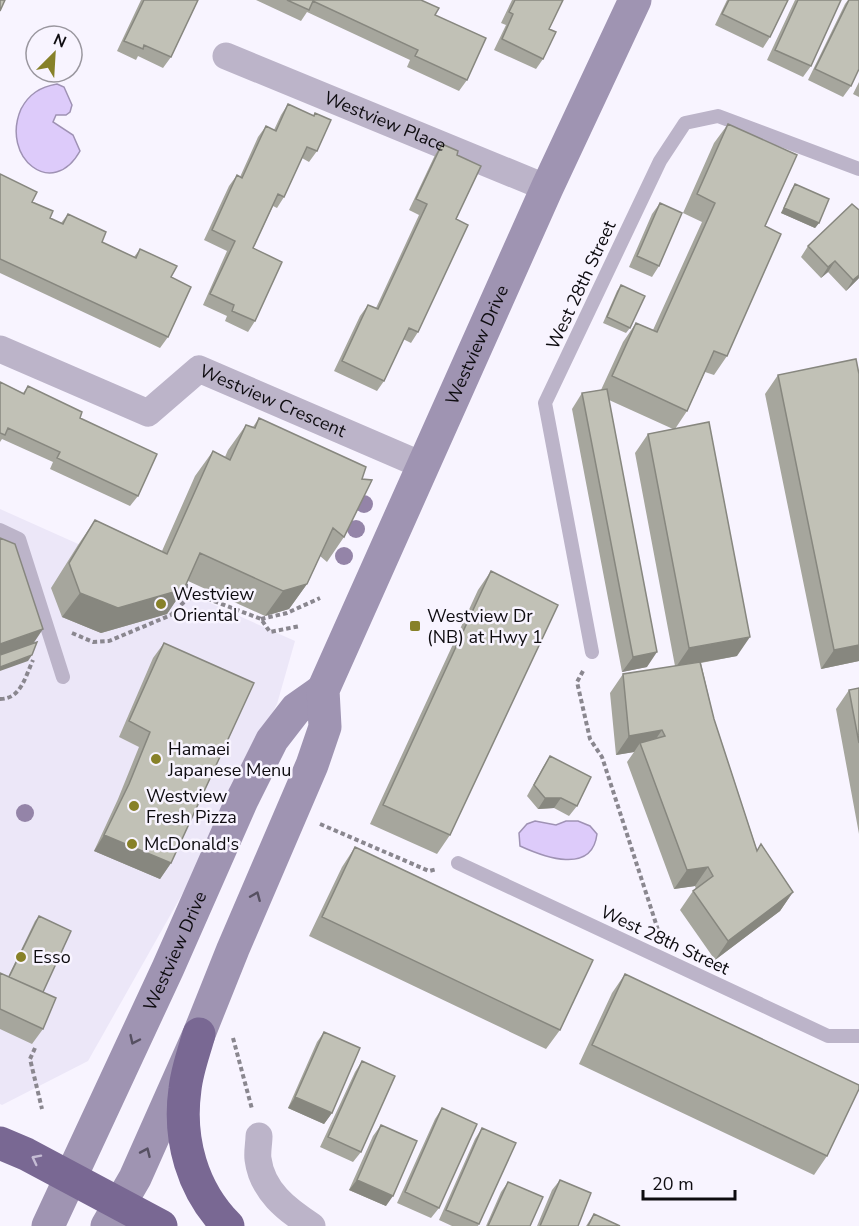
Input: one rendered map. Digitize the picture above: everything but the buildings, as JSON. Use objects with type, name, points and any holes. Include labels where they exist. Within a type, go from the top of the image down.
[{"type":"highway","points":[[199,1034],[185,1088],[183,1121],[196,1184],[215,1214],[228,1226]]},
{"type":"highway","points":[[0,1143],[71,1177],[113,1215],[161,1226]]},
{"type":"main road","name":"Westview Drive","points":[[113,1215],[135,1178],[199,1034],[312,765],[325,727],[323,690],[547,188],[635,0]]},
{"type":"main road","name":"Westview Drive","points":[[48,1226],[168,968],[242,800],[272,740],[296,709],[323,690]]},
{"type":"street","name":"Westview Place","points":[[226,56],[547,188]]},
{"type":"street","name":"Westview Crescent","points":[[0,349],[148,414],[199,369],[424,466]]},
{"type":"street","points":[[259,1136],[258,1158],[264,1179],[273,1195],[295,1215],[312,1226]]},
{"type":"lane","name":"West 28th Street","points":[[592,652],[545,403],[660,161],[685,123],[718,116],[859,169]]},
{"type":"lane","points":[[0,530],[19,539],[63,677]]},
{"type":"lane","name":"West 28th Street","points":[[458,863],[828,1036],[859,1036]]},
{"type":"path","points":[[187,580],[185,589],[187,599]]},
{"type":"path","points":[[79,636],[93,642],[109,641],[171,615],[187,599],[198,595],[261,619],[287,613],[320,598]]},
{"type":"path","points":[[173,601],[180,605]]},
{"type":"path","points":[[261,619],[270,632],[300,626]]},
{"type":"path","points":[[592,652],[577,682],[590,740],[602,757],[668,962]]},
{"type":"path","points":[[0,699],[12,698],[18,693],[36,654]]},
{"type":"path","points":[[293,810],[336,832],[429,871],[458,863]]},
{"type":"path","points":[[233,1035],[259,1136]]},
{"type":"path","points":[[35,1048],[30,1059],[42,1109]]},
{"type":"shaded area","points":[[57,84],[64,87],[72,105],[70,112],[66,115],[56,115],[53,122],[73,135],[80,151],[69,165],[56,172],[44,172],[32,167],[23,157],[18,143],[16,127],[21,109],[31,95],[45,87]]},
{"type":"shaded area","points":[[0,509],[295,641],[277,704],[189,882],[88,1061],[2,1105],[0,1104]]},
{"type":"shaded area","points":[[535,821],[556,825],[566,821],[578,821],[590,826],[597,834],[593,847],[586,855],[566,860],[541,855],[520,846],[519,833],[527,824]]},
{"type":"place","name":"Westview Oriental","points":[[161,604]]},
{"type":"place","name":"Westview Dr (NB) at Hwy 1","points":[[415,626]]},
{"type":"place","name":"Hamaei Japanese Menu","points":[[156,759]]},
{"type":"place","name":"Westview Fresh Pizza","points":[[134,806]]},
{"type":"place","name":"McDonald's","points":[[132,844]]},
{"type":"place","name":"Esso","points":[[21,957]]}]
